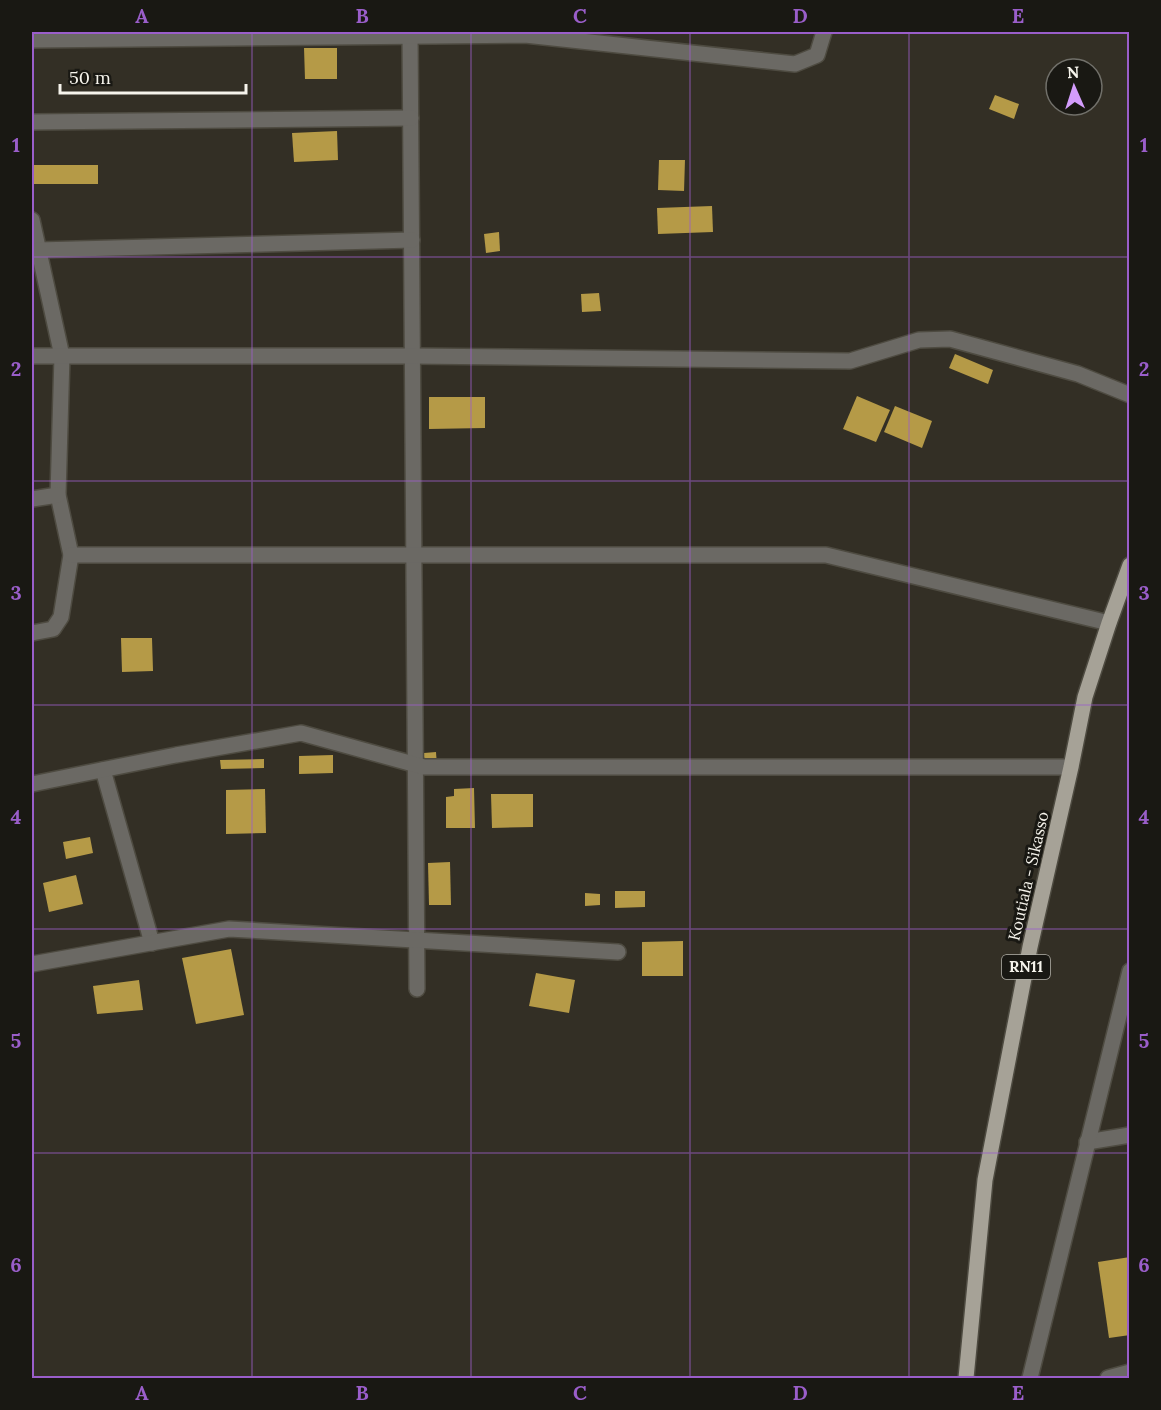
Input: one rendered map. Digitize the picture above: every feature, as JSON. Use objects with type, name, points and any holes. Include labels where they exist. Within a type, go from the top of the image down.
[{"type":"main road","name":"Koutiala - Sikasso","points":[[966,1378],[985,1180],[1030,947],[1085,697],[1130,565]]},
{"type":"street","points":[[32,40],[82,35],[525,35],[795,64],[817,55],[824,32]]},
{"type":"street","points":[[410,34],[417,989]]},
{"type":"street","points":[[32,122],[411,118]]},
{"type":"street","points":[[32,220],[62,356],[58,495],[71,555],[61,617],[53,629],[32,633]]},
{"type":"street","points":[[38,250],[412,240]]},
{"type":"street","points":[[32,356],[413,356],[850,361],[919,340],[950,339],[1078,374],[1130,395]]},
{"type":"street","points":[[32,499],[58,495]]},
{"type":"street","points":[[71,555],[826,555],[1109,623]]},
{"type":"street","points":[[32,784],[187,753],[302,734],[424,767],[1071,767]]},
{"type":"street","points":[[103,770],[152,943]]},
{"type":"street","points":[[32,964],[229,929],[618,952]]},
{"type":"street","points":[[1030,1378],[1130,971]]},
{"type":"street","points":[[1087,1142],[1130,1135]]},
{"type":"street","points":[[1108,1378],[1127,1374]]},
{"type":"building","points":[[304,48],[337,48],[337,79],[305,79]]},
{"type":"building","points":[[995,95],[1019,104],[1014,119],[989,109]]},
{"type":"building","points":[[337,131],[338,160],[294,162],[292,133]]},
{"type":"building","points":[[659,160],[685,160],[684,191],[658,190]]},
{"type":"building","points":[[32,165],[98,165],[98,184],[32,184]]},
{"type":"building","points":[[712,206],[713,232],[658,234],[657,208]]},
{"type":"building","points":[[499,232],[500,251],[486,253],[484,234]]},
{"type":"building","points":[[599,293],[601,311],[582,312],[581,294]]},
{"type":"building","points":[[955,354],[993,370],[988,384],[949,368]]},
{"type":"building","points":[[857,396],[890,410],[876,442],[843,429]]},
{"type":"building","points":[[429,397],[485,397],[485,428],[429,429]]},
{"type":"building","points":[[895,406],[932,421],[922,448],[884,432]]},
{"type":"building","points":[[121,638],[152,638],[153,671],[122,672]]},
{"type":"building","points":[[436,752],[437,766],[424,767],[424,753]]},
{"type":"building","points":[[333,755],[333,773],[299,774],[299,756]]},
{"type":"building","points":[[264,759],[264,768],[221,769],[220,760]]},
{"type":"building","points":[[474,788],[475,828],[446,828],[446,797],[454,796],[454,789]]},
{"type":"building","points":[[265,789],[266,833],[226,834],[226,790]]},
{"type":"building","points":[[491,794],[533,794],[533,827],[492,828]]},
{"type":"building","points":[[90,837],[93,853],[66,859],[63,842]]},
{"type":"building","points":[[450,862],[451,905],[429,905],[428,863]]},
{"type":"building","points":[[76,875],[83,904],[49,912],[43,883]]},
{"type":"building","points":[[615,891],[645,891],[645,907],[615,908]]},
{"type":"building","points":[[585,893],[600,894],[600,905],[585,906]]},
{"type":"building","points":[[683,941],[683,976],[642,976],[642,942]]},
{"type":"building","points":[[231,949],[244,1015],[196,1024],[182,958]]},
{"type":"building","points":[[536,973],[575,980],[569,1013],[529,1006]]},
{"type":"building","points":[[139,980],[143,1010],[97,1014],[93,986]]},
{"type":"building","points":[[1130,1257],[1130,1335],[1109,1338],[1098,1262]]}]
